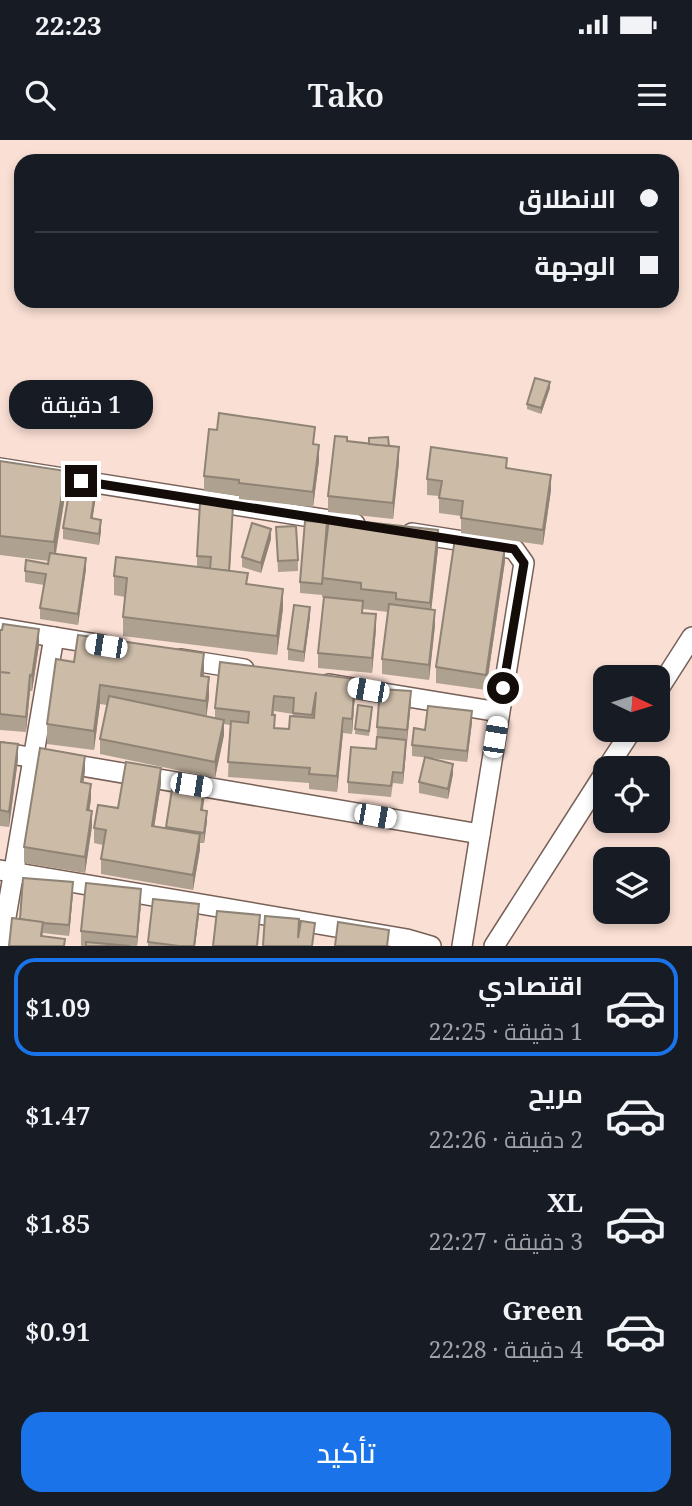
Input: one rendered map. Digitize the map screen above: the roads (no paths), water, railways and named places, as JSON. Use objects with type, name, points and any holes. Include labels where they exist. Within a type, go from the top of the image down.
[{"type":"street","points":[[0,468],[514,549],[524,563],[462,946]]},
{"type":"street","points":[[0,628],[121,649]]},
{"type":"street","points":[[1,946],[7,871],[33,758],[54,637]]},
{"type":"street","points":[[670,671],[692,637]]},
{"type":"street","points":[[162,655],[256,671]]},
{"type":"street","points":[[310,681],[499,712]]},
{"type":"street","points":[[0,752],[480,834]]},
{"type":"street","points":[[494,946],[593,790]]},
{"type":"street","points":[[7,871],[431,946]]}]
